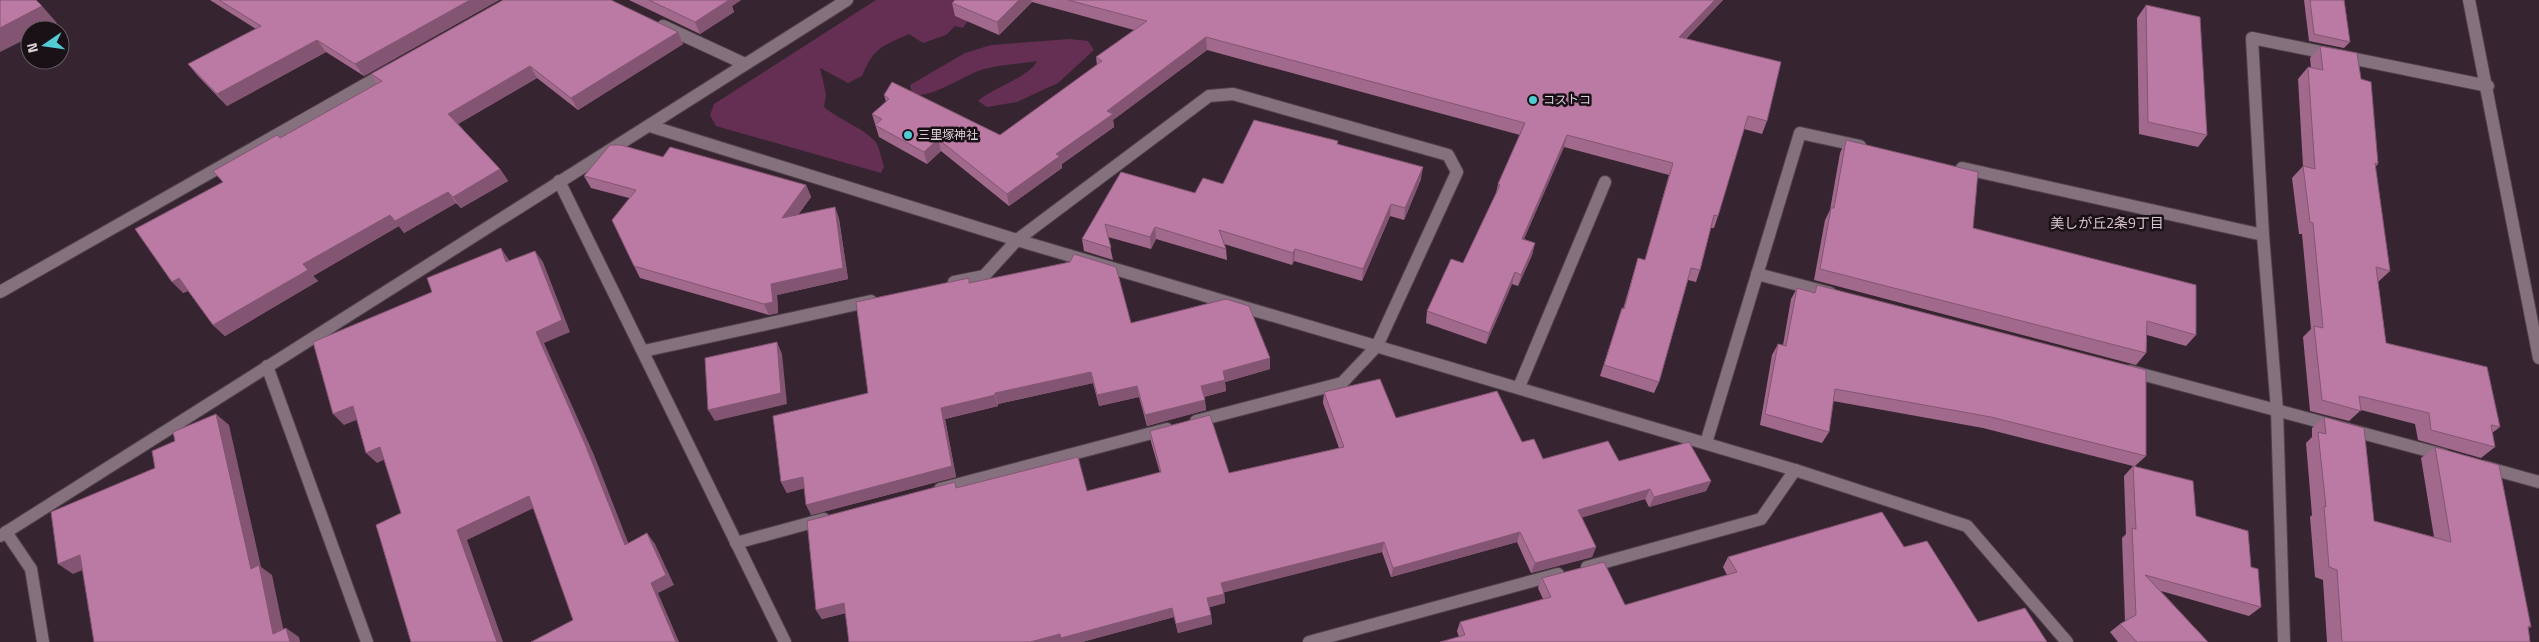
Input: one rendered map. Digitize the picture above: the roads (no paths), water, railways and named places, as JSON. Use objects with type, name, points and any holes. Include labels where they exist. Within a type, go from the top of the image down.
[{"type":"street","points":[[43,642],[31,569],[3,534],[847,0]]},
{"type":"street","points":[[2469,0],[2488,86],[2539,358]]},
{"type":"street","points":[[653,20],[745,64]]},
{"type":"street","points":[[2284,642],[2277,410],[2263,235],[2252,38],[2488,86]]},
{"type":"street","points":[[0,292],[403,63]]},
{"type":"street","points":[[928,492],[1342,382],[1377,346],[1457,172],[1448,155],[1233,94],[1209,96],[1017,240],[984,276],[945,284]]},
{"type":"street","points":[[650,126],[1017,240],[1795,470],[1967,526],[2066,642]]},
{"type":"street","points":[[1706,443],[1800,133],[1868,148]]},
{"type":"street","points":[[1945,165],[2263,235]]},
{"type":"street","points":[[559,181],[785,642]]},
{"type":"street","points":[[1519,387],[1605,182]]},
{"type":"street","points":[[1757,274],[1844,296]]},
{"type":"street","points":[[644,351],[887,297]]},
{"type":"street","points":[[267,366],[367,642]]},
{"type":"street","points":[[2114,367],[2455,458]]},
{"type":"street","points":[[2474,464],[2539,482]]},
{"type":"street","points":[[1310,642],[1761,519],[1795,470]]},
{"type":"street","points":[[736,542],[842,515]]},
{"type":"place","name":"コストコ","points":[[1533,100]]},
{"type":"place","name":"三里塚神社","points":[[908,135]]},
{"type":"district","name":"美しが丘2条9丁目","points":[[2107,223]]}]
